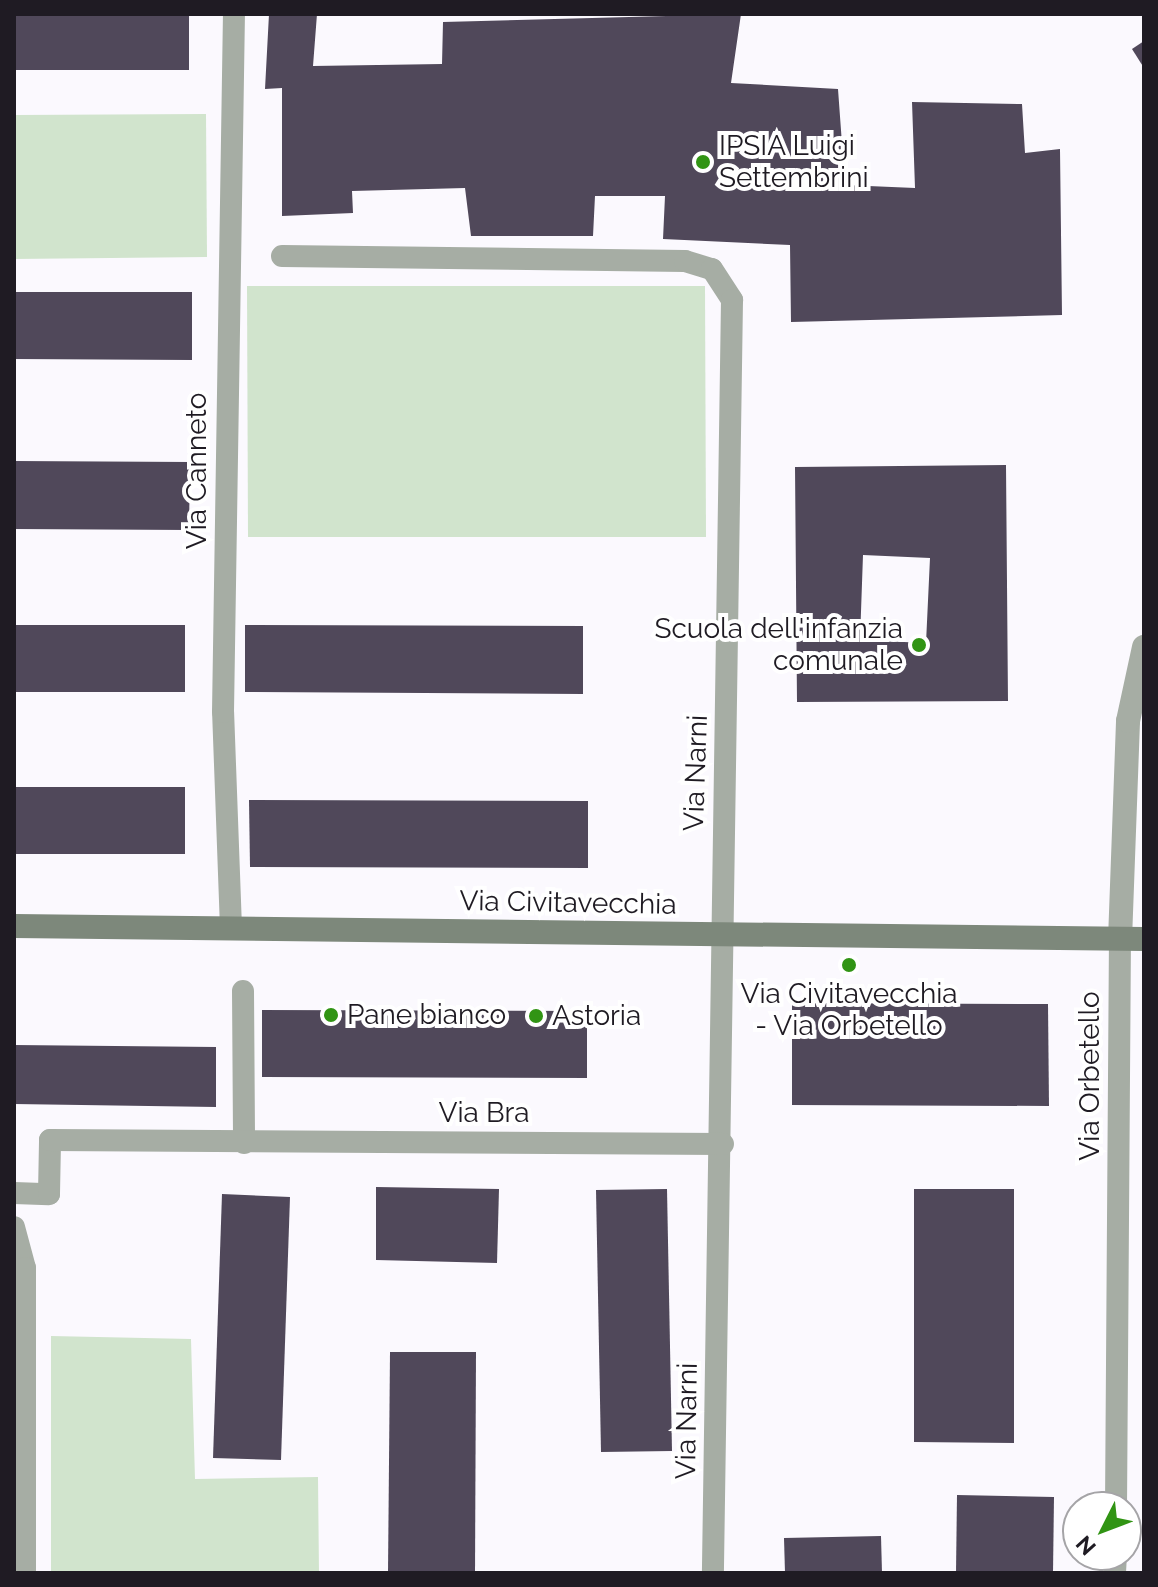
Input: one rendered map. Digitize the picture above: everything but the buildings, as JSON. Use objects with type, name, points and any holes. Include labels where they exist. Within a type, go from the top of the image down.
[{"type":"street","name":"Via Orbetello","points":[[1132,939],[1128,721],[1144,647]]},
{"type":"street","name":"Via Civitavecchia","points":[[14,926],[1132,939]]},
{"type":"lane","name":"Via Canneto","points":[[231,928],[223,712],[234,14]]},
{"type":"lane","name":"Via Narni","points":[[282,256],[685,261],[712,269],[727,287],[734,309],[722,935],[723,1144],[713,1573]]},
{"type":"lane","name":"Via Orbetello","points":[[1116,1491],[1132,939]]},
{"type":"lane","points":[[243,991],[244,1143]]},
{"type":"lane","name":"Via Bra","points":[[14,1193],[49,1194],[50,1140],[723,1144]]},
{"type":"lane","points":[[14,1227],[25,1268],[25,1573]]},
{"type":"green space","points":[[206,114],[207,257],[14,259],[14,115]]},
{"type":"green space","points":[[247,286],[705,286],[706,537],[248,537]]},
{"type":"green space","points":[[51,1336],[191,1339],[195,1479],[318,1477],[319,1573],[51,1573]]},
{"type":"place","name":"IPSIA Luigi Settembrini","points":[[703,162]]},
{"type":"place","name":"Scuola dell'infanzia comunale","points":[[919,645]]},
{"type":"place","name":"Via Civitavecchia - Via Orbetello","points":[[849,965]]},
{"type":"place","name":"Pane bianco","points":[[331,1015]]},
{"type":"place","name":"Astoria","points":[[536,1016]]}]
